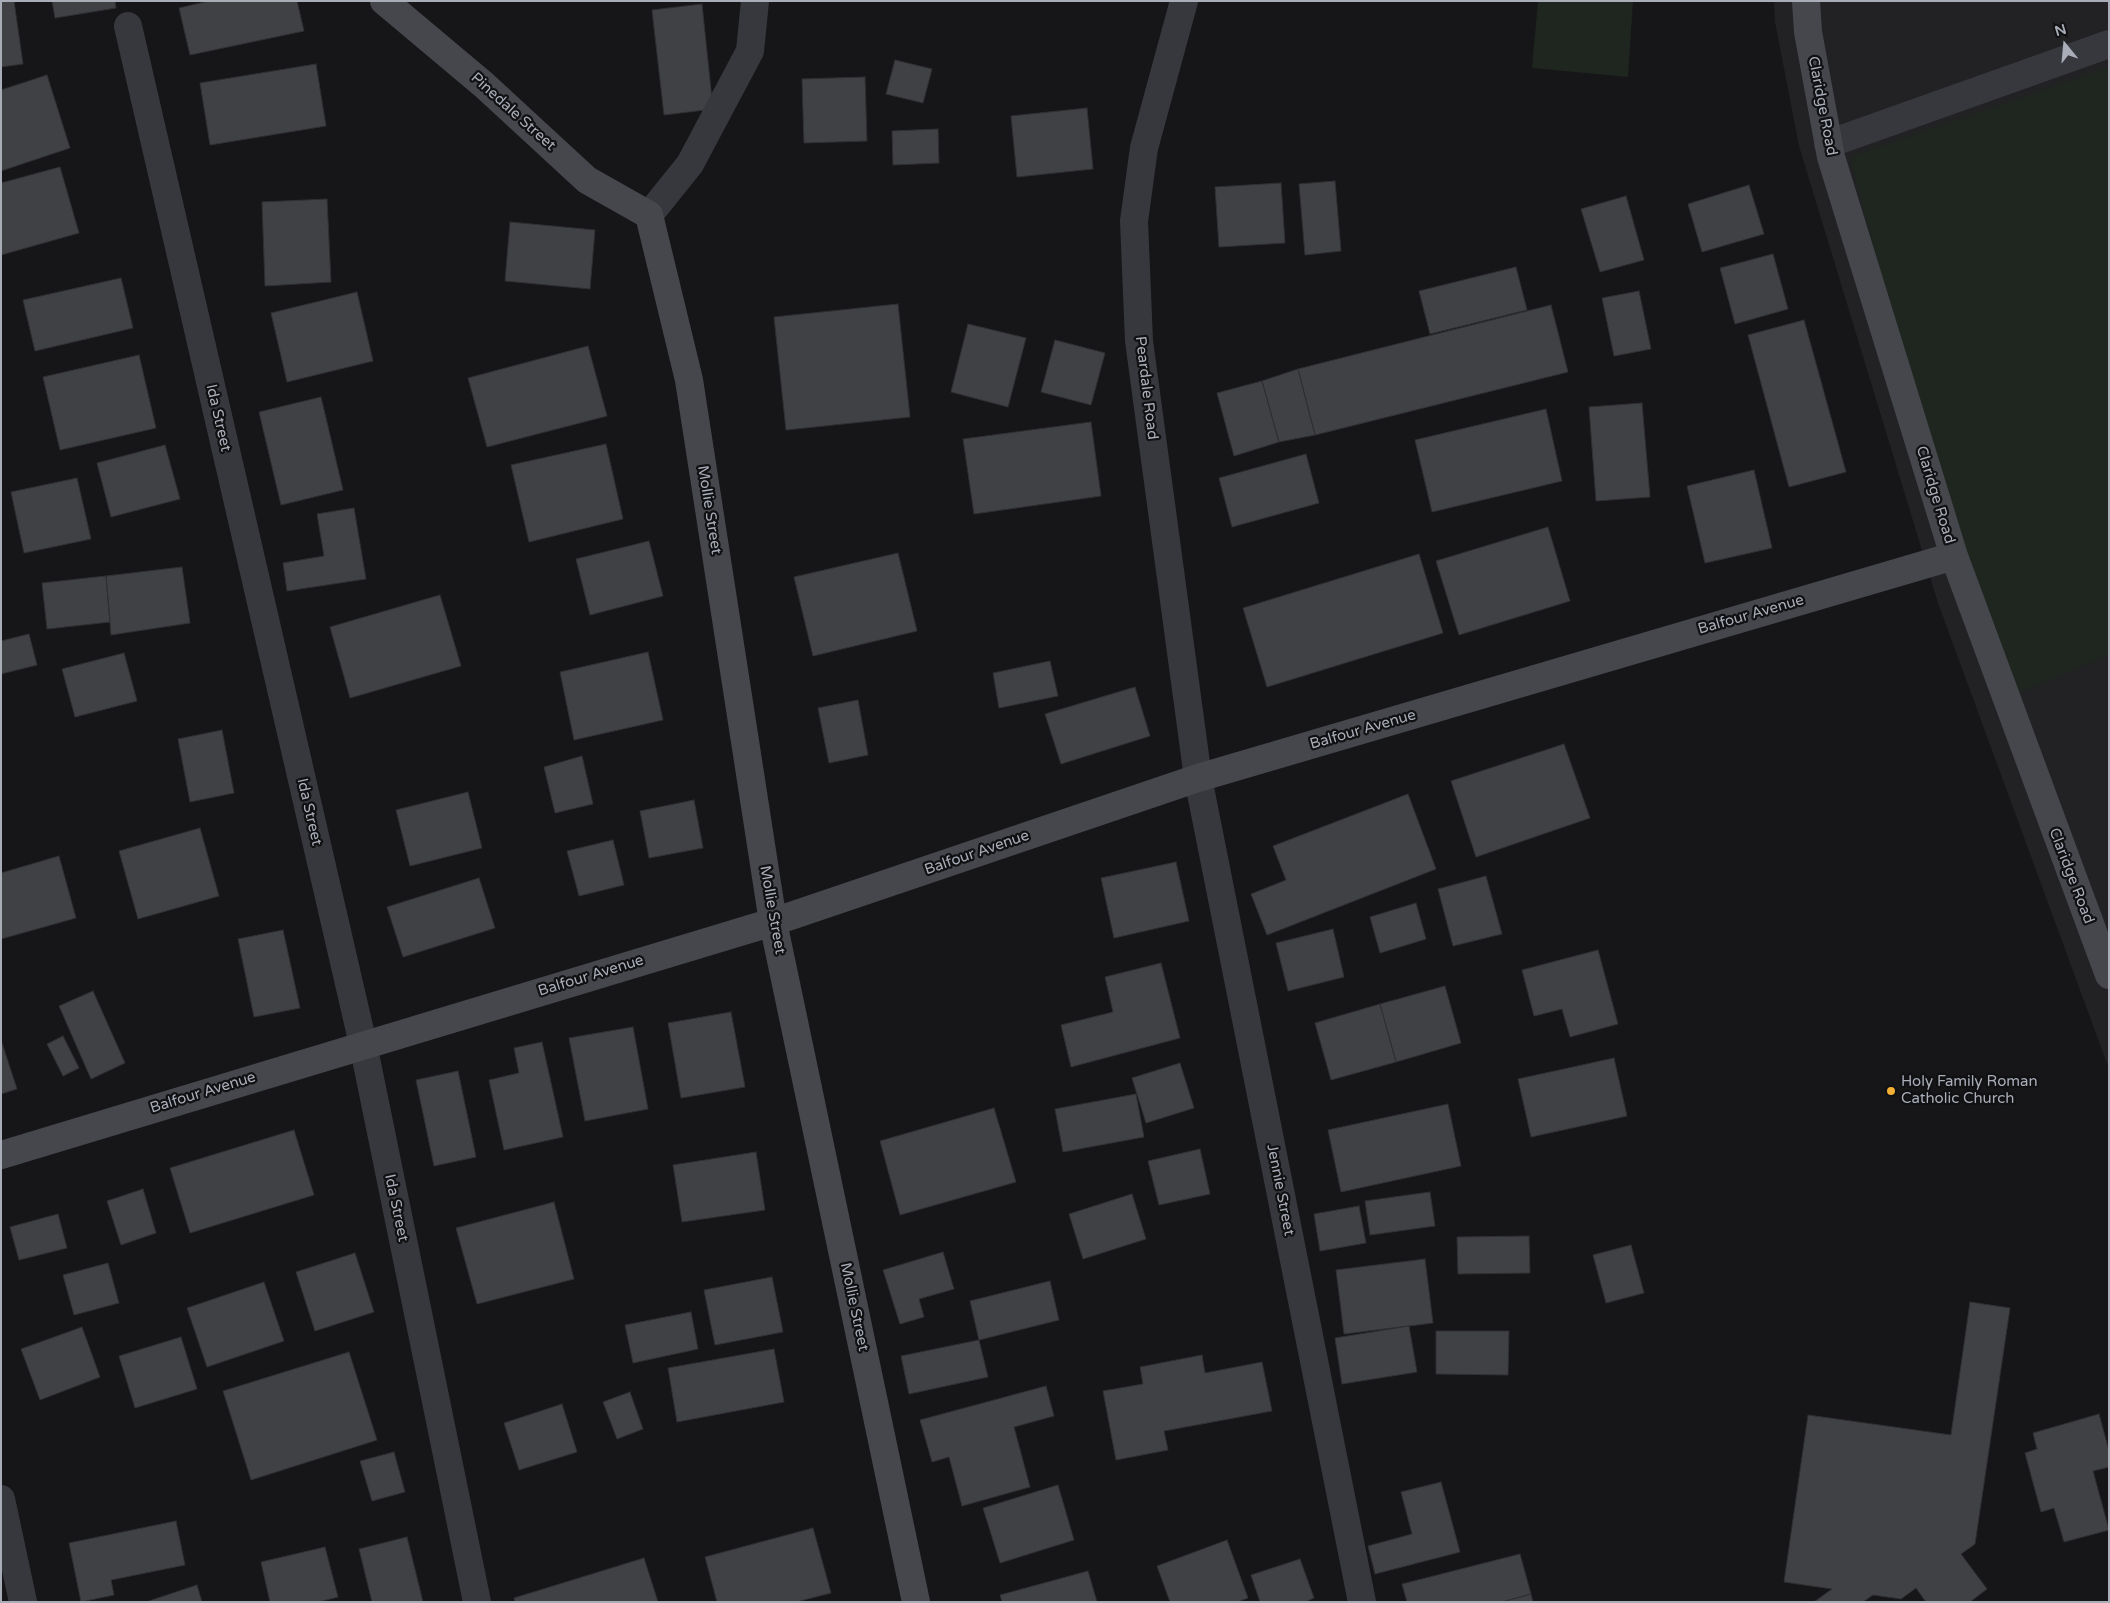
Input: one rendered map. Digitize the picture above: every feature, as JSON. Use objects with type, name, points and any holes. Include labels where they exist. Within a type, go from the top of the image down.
[{"type":"street","name":"Pinedale Street","points":[[384,1],[484,85],[587,180],[649,215]]},
{"type":"street","points":[[649,215],[690,164],[750,51],[755,1]]},
{"type":"street","name":"Peardale Road","points":[[1184,1],[1144,148],[1134,220],[1139,341],[1198,778]]},
{"type":"street","name":"Claridge Road","points":[[1806,1],[1808,32],[1828,144],[1954,556],[2109,975]]},
{"type":"street","name":"Ida Street","points":[[128,26],[363,1044],[477,1602]]},
{"type":"street","points":[[1828,144],[2109,44]]},
{"type":"street","name":"Mollie Street","points":[[649,215],[689,380],[773,922],[916,1602]]},
{"type":"street","name":"Balfour Avenue","points":[[1,1156],[363,1044],[773,922],[1198,778],[1954,556]]},
{"type":"street","name":"Jennie Street","points":[[1198,778],[1362,1602]]},
{"type":"street","points":[[1,1499],[23,1602]]},
{"type":"shaded area","points":[[1538,1],[1633,1],[1628,77],[1532,68]]},
{"type":"shaded area","points":[[1774,1],[2109,1],[2109,1069],[1938,603],[1799,146],[1775,22]]},
{"type":"shaded area","points":[[2109,67],[2109,655],[2005,699],[1954,556],[1850,157]]},
{"type":"building","points":[[1,1],[14,1],[23,64],[1,67]]},
{"type":"building","points":[[52,1],[115,1],[116,8],[55,18]]},
{"type":"building","points":[[209,1],[297,1],[304,31],[190,55],[179,8]]},
{"type":"building","points":[[702,4],[713,109],[664,115],[652,10]]},
{"type":"building","points":[[895,60],[932,69],[923,103],[886,94]]},
{"type":"building","points":[[316,64],[326,126],[210,145],[200,83]]},
{"type":"building","points":[[47,75],[70,148],[1,171],[1,90]]},
{"type":"building","points":[[865,77],[867,141],[804,143],[802,79]]},
{"type":"building","points":[[1087,108],[1093,169],[1017,177],[1011,116]]},
{"type":"building","points":[[938,129],[939,163],[893,165],[892,131]]},
{"type":"building","points":[[60,167],[79,233],[1,255],[1,183]]},
{"type":"building","points":[[1335,181],[1341,251],[1305,255],[1299,184]]},
{"type":"building","points":[[1281,183],[1285,243],[1219,247],[1215,187]]},
{"type":"building","points":[[1749,185],[1764,234],[1702,252],[1688,204]]},
{"type":"building","points":[[1626,196],[1644,260],[1600,272],[1581,209]]},
{"type":"building","points":[[327,199],[331,282],[265,286],[262,202]]},
{"type":"building","points":[[510,222],[595,230],[590,289],[505,281]]},
{"type":"building","points":[[1773,254],[1788,309],[1735,324],[1720,268]]},
{"type":"building","points":[[1516,267],[1527,310],[1430,334],[1419,291]]},
{"type":"building","points":[[121,278],[133,328],[35,351],[23,300]]},
{"type":"building","points":[[1639,291],[1651,349],[1614,356],[1602,298]]},
{"type":"building","points":[[357,292],[373,361],[287,382],[271,313]]},
{"type":"building","points":[[898,304],[910,417],[786,430],[774,317]]},
{"type":"building","points":[[1551,305],[1568,372],[1315,435],[1298,369]]},
{"type":"building","points":[[1804,320],[1846,472],[1789,487],[1748,335]]},
{"type":"building","points":[[968,324],[1026,338],[1008,407],[951,392]]},
{"type":"building","points":[[1055,340],[1105,353],[1091,405],[1041,392]]},
{"type":"building","points":[[588,346],[607,416],[487,447],[468,378]]},
{"type":"building","points":[[139,355],[156,428],[60,450],[43,377]]},
{"type":"building","points":[[1298,369],[1315,435],[1279,442],[1262,381]]},
{"type":"building","points":[[1262,381],[1279,442],[1234,456],[1217,393]]},
{"type":"building","points":[[321,397],[343,490],[281,505],[259,412]]},
{"type":"building","points":[[1642,403],[1650,497],[1596,501],[1589,407]]},
{"type":"building","points":[[1546,409],[1562,481],[1432,512],[1415,440]]},
{"type":"building","points":[[1091,422],[1101,496],[974,514],[963,439]]},
{"type":"building","points":[[606,444],[623,519],[529,542],[511,465]]},
{"type":"building","points":[[165,445],[180,499],[111,517],[97,463]]},
{"type":"building","points":[[1306,454],[1319,503],[1232,527],[1219,478]]},
{"type":"building","points":[[1754,470],[1772,548],[1705,563],[1687,486]]},
{"type":"building","points":[[77,478],[91,539],[24,553],[11,492]]},
{"type":"building","points":[[354,508],[366,579],[287,591],[283,563],[324,556],[317,514]]},
{"type":"building","points":[[1548,527],[1570,601],[1459,635],[1436,561]]},
{"type":"building","points":[[649,541],[663,596],[590,615],[576,559]]},
{"type":"building","points":[[898,553],[917,631],[813,656],[794,577]]},
{"type":"building","points":[[1419,554],[1443,633],[1267,687],[1243,608]]},
{"type":"building","points":[[182,567],[190,623],[111,635],[106,576]]},
{"type":"building","points":[[106,576],[110,622],[47,629],[42,583]]},
{"type":"building","points":[[440,595],[461,666],[350,698],[330,627]]},
{"type":"building","points":[[29,634],[37,665],[1,674],[1,641]]},
{"type":"building","points":[[648,652],[663,720],[574,740],[560,672]]},
{"type":"building","points":[[124,653],[137,701],[75,717],[62,669]]},
{"type":"building","points":[[1050,661],[1058,696],[999,708],[993,673]]},
{"type":"building","points":[[1135,687],[1150,736],[1061,764],[1045,714]]},
{"type":"building","points":[[858,700],[868,755],[829,763],[818,708]]},
{"type":"building","points":[[222,730],[234,793],[190,802],[178,739]]},
{"type":"building","points":[[1564,744],[1590,818],[1476,857],[1451,781]]},
{"type":"building","points":[[582,756],[593,804],[555,813],[544,767]]},
{"type":"building","points":[[468,792],[482,848],[410,866],[396,810]]},
{"type":"building","points":[[1408,794],[1436,869],[1267,935],[1251,894],[1286,880],[1273,846]]},
{"type":"building","points":[[694,800],[703,848],[649,858],[640,811]]},
{"type":"building","points":[[200,828],[219,896],[138,919],[119,851]]},
{"type":"building","points":[[613,840],[624,885],[579,896],[567,851]]},
{"type":"building","points":[[59,856],[76,918],[1,939],[1,873]]},
{"type":"building","points":[[1176,862],[1189,921],[1114,938],[1101,878]]},
{"type":"building","points":[[1486,876],[1502,934],[1453,946],[1438,889]]},
{"type":"building","points":[[479,878],[495,928],[403,957],[387,907]]},
{"type":"building","points":[[1416,903],[1426,939],[1380,953],[1370,917]]},
{"type":"building","points":[[1333,929],[1344,977],[1288,991],[1276,943]]},
{"type":"building","points":[[283,930],[300,1008],[254,1017],[238,939]]},
{"type":"building","points":[[1598,950],[1618,1024],[1570,1037],[1562,1009],[1534,1016],[1522,970]]},
{"type":"building","points":[[1161,963],[1180,1038],[1071,1067],[1061,1025],[1113,1012],[1105,977]]},
{"type":"building","points":[[1445,986],[1461,1043],[1396,1062],[1380,1004]]},
{"type":"building","points":[[93,991],[125,1063],[91,1079],[59,1006]]},
{"type":"building","points":[[1380,1004],[1396,1062],[1331,1080],[1315,1023]]},
{"type":"building","points":[[731,1012],[745,1087],[681,1098],[668,1023]]},
{"type":"building","points":[[633,1027],[648,1109],[585,1121],[569,1038]]},
{"type":"building","points":[[63,1036],[79,1068],[63,1076],[47,1044]]},
{"type":"building","points":[[1,1040],[17,1089],[1,1094]]},
{"type":"building","points":[[542,1042],[563,1137],[504,1150],[489,1080],[519,1073],[514,1048]]},
{"type":"building","points":[[1614,1058],[1627,1116],[1531,1137],[1518,1079]]},
{"type":"building","points":[[1180,1063],[1194,1108],[1146,1123],[1132,1078]]},
{"type":"building","points":[[458,1071],[476,1157],[434,1166],[416,1080]]},
{"type":"building","points":[[1136,1094],[1144,1137],[1063,1152],[1055,1109]]},
{"type":"building","points":[[1448,1104],[1461,1166],[1341,1192],[1328,1130]]},
{"type":"building","points":[[994,1108],[1016,1182],[900,1215],[880,1141]]},
{"type":"building","points":[[294,1130],[314,1195],[190,1233],[170,1168]]},
{"type":"building","points":[[1200,1149],[1210,1194],[1159,1205],[1148,1161]]},
{"type":"building","points":[[756,1152],[765,1210],[682,1222],[673,1165]]},
{"type":"building","points":[[143,1189],[156,1233],[121,1245],[107,1201]]},
{"type":"building","points":[[1430,1192],[1435,1226],[1370,1235],[1365,1201]]},
{"type":"building","points":[[1132,1194],[1146,1239],[1083,1259],[1069,1214]]},
{"type":"building","points":[[554,1202],[574,1279],[477,1304],[456,1228]]},
{"type":"building","points":[[1359,1206],[1366,1243],[1320,1251],[1314,1214]]},
{"type":"building","points":[[58,1214],[67,1248],[19,1260],[10,1227]]},
{"type":"building","points":[[1529,1236],[1530,1273],[1458,1274],[1457,1237]]},
{"type":"building","points":[[1631,1245],[1644,1293],[1606,1303],[1593,1255]]},
{"type":"building","points":[[943,1252],[954,1289],[919,1299],[924,1317],[900,1324],[883,1270]]},
{"type":"building","points":[[355,1253],[374,1312],[315,1331],[296,1272]]},
{"type":"building","points":[[1425,1259],[1433,1323],[1344,1334],[1336,1270]]},
{"type":"building","points":[[108,1263],[119,1303],[74,1315],[63,1275]]},
{"type":"building","points":[[772,1277],[783,1332],[715,1345],[704,1290]]},
{"type":"building","points":[[1050,1281],[1059,1320],[979,1340],[970,1301]]},
{"type":"building","points":[[264,1282],[284,1341],[207,1367],[187,1308]]},
{"type":"building","points":[[1970,1302],[2010,1308],[1975,1544],[1961,1554],[1987,1589],[1970,1602],[1926,1602],[1916,1588],[1901,1599],[1873,1595],[1863,1602],[1814,1602],[1832,1589],[1784,1582],[1808,1415],[1951,1435]]},
{"type":"building","points":[[691,1312],[698,1349],[633,1363],[625,1325]]},
{"type":"building","points":[[1409,1326],[1417,1372],[1342,1384],[1335,1338]]},
{"type":"building","points":[[82,1327],[100,1377],[40,1400],[21,1349]]},
{"type":"building","points":[[1436,1331],[1509,1331],[1508,1375],[1436,1374]]},
{"type":"building","points":[[181,1337],[197,1389],[135,1408],[119,1356]]},
{"type":"building","points":[[979,1340],[988,1377],[909,1394],[901,1356]]},
{"type":"building","points":[[774,1349],[784,1402],[677,1422],[668,1368]]},
{"type":"building","points":[[349,1352],[377,1440],[251,1480],[223,1391]]},
{"type":"building","points":[[1202,1355],[1205,1373],[1262,1362],[1272,1411],[1164,1431],[1168,1450],[1116,1460],[1103,1391],[1143,1384],[1140,1367]]},
{"type":"building","points":[[1046,1386],[1054,1416],[1014,1427],[1030,1487],[962,1506],[949,1457],[932,1462],[920,1420]]},
{"type":"building","points":[[630,1392],[643,1429],[617,1439],[603,1402]]},
{"type":"building","points":[[562,1404],[577,1452],[519,1470],[504,1423]]},
{"type":"building","points":[[2099,1414],[2109,1451],[2109,1467],[2093,1471],[2109,1530],[2064,1542],[2054,1508],[2041,1512],[2025,1453],[2037,1449],[2033,1433]]},
{"type":"building","points":[[394,1452],[405,1492],[372,1501],[360,1461]]},
{"type":"building","points":[[1441,1482],[1460,1552],[1375,1574],[1368,1546],[1412,1534],[1401,1492]]},
{"type":"building","points":[[1058,1485],[1074,1540],[1000,1563],[983,1508]]},
{"type":"building","points":[[176,1521],[185,1565],[111,1580],[114,1595],[81,1602],[69,1543]]},
{"type":"building","points":[[813,1528],[831,1593],[796,1602],[717,1602],[705,1557]]},
{"type":"building","points":[[407,1537],[423,1602],[372,1602],[359,1549]]},
{"type":"building","points":[[1227,1540],[1248,1598],[1237,1602],[1170,1602],[1157,1566]]},
{"type":"building","points":[[325,1547],[338,1597],[318,1602],[270,1602],[261,1562]]},
{"type":"building","points":[[1520,1554],[1531,1594],[1502,1602],[1407,1602],[1402,1584]]},
{"type":"building","points":[[644,1558],[658,1602],[515,1602],[514,1598]]},
{"type":"building","points":[[1300,1559],[1314,1598],[1305,1602],[1260,1602],[1251,1575]]},
{"type":"building","points":[[1088,1571],[1097,1602],[1002,1602],[1000,1595]]},
{"type":"building","points":[[197,1585],[202,1602],[146,1602]]},
{"type":"building","points":[[1531,1594],[1533,1602],[1502,1602]]},
{"type":"place","name":"Holy Family Roman Catholic Church","points":[[1891,1091]]}]
